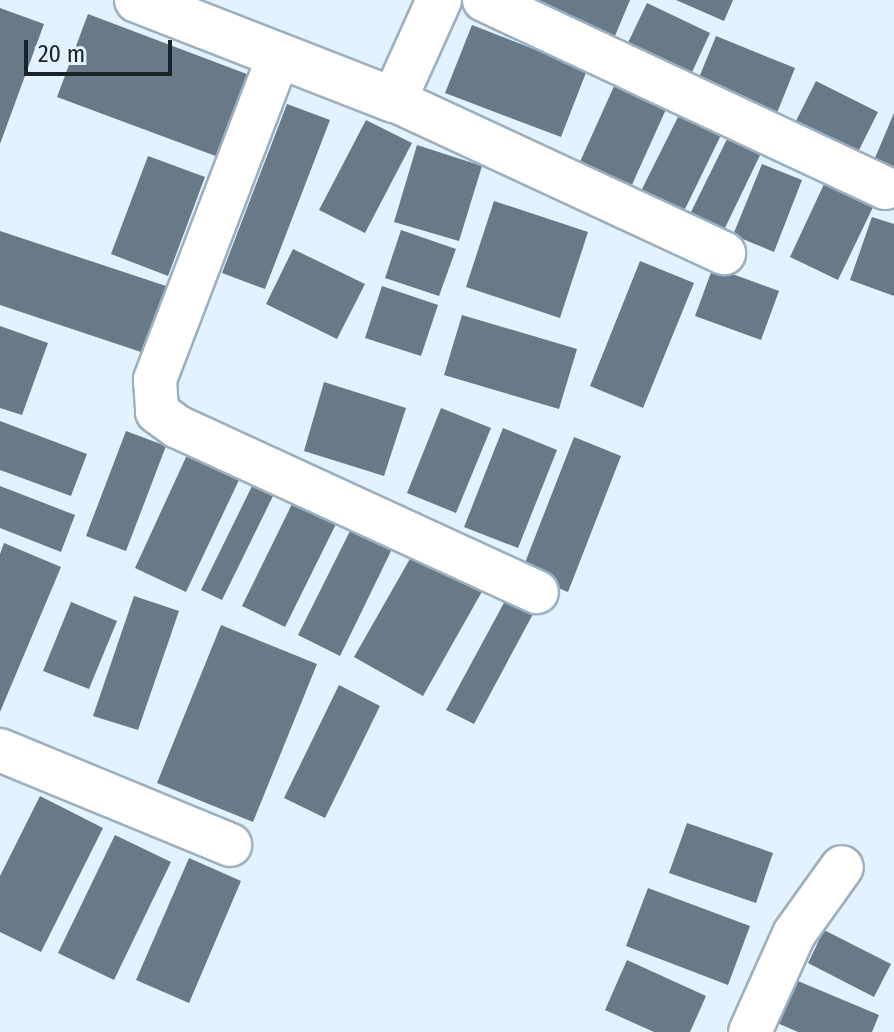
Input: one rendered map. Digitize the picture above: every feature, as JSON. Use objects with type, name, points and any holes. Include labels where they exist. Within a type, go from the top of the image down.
[{"type":"street","points":[[137,0],[394,100],[724,253]]},
{"type":"street","points":[[394,100],[439,0]]},
{"type":"street","points":[[484,0],[885,188]]},
{"type":"street","points":[[279,55],[155,380],[157,412],[178,427],[537,592]]},
{"type":"street","points":[[0,750],[230,845]]},
{"type":"street","points":[[750,1032],[794,934],[842,867]]},
{"type":"building","points":[[510,0],[630,0],[612,43]]},
{"type":"building","points":[[676,0],[733,0],[724,21]]},
{"type":"building","points":[[647,3],[710,33],[688,81],[624,51]]},
{"type":"building","points":[[0,8],[44,24],[0,144]]},
{"type":"building","points":[[88,14],[252,76],[221,158],[57,97]]},
{"type":"building","points":[[472,25],[587,70],[561,137],[445,93]]},
{"type":"building","points":[[716,36],[795,68],[775,118],[696,85]]},
{"type":"building","points":[[816,81],[878,112],[857,154],[795,123]]},
{"type":"building","points":[[615,84],[667,107],[631,187],[579,164]]},
{"type":"building","points":[[287,104],[330,120],[265,289],[222,273]]},
{"type":"building","points":[[681,111],[723,131],[684,211],[641,191]]},
{"type":"building","points":[[894,113],[894,174],[872,165]]},
{"type":"building","points":[[366,120],[412,143],[365,233],[319,210]]},
{"type":"building","points":[[730,133],[763,149],[724,230],[690,214]]},
{"type":"building","points":[[417,145],[482,166],[459,241],[394,222]]},
{"type":"building","points":[[148,156],[205,177],[168,276],[111,254]]},
{"type":"building","points":[[762,164],[802,180],[774,252],[733,235]]},
{"type":"building","points":[[825,182],[874,205],[838,280],[790,257]]},
{"type":"building","points":[[494,201],[588,232],[560,318],[466,287]]},
{"type":"building","points":[[872,217],[894,224],[894,296],[850,280]]},
{"type":"building","points":[[401,230],[456,249],[439,296],[385,278]]},
{"type":"building","points":[[0,231],[166,286],[144,353],[0,305]]},
{"type":"building","points":[[293,249],[365,284],[337,339],[266,304]]},
{"type":"building","points":[[640,261],[694,283],[643,408],[590,386]]},
{"type":"building","points":[[713,267],[779,291],[761,340],[695,316]]},
{"type":"building","points":[[382,286],[438,305],[421,356],[365,338]]},
{"type":"building","points":[[462,315],[577,349],[559,409],[444,375]]},
{"type":"building","points":[[0,326],[48,343],[22,415],[0,408]]},
{"type":"building","points":[[324,382],[406,408],[384,476],[304,451]]},
{"type":"building","points":[[441,408],[491,428],[456,513],[407,493]]},
{"type":"building","points":[[0,421],[87,454],[71,496],[0,470]]},
{"type":"building","points":[[503,428],[557,450],[518,548],[464,527]]},
{"type":"building","points":[[126,431],[166,446],[126,551],[86,536]]},
{"type":"building","points":[[574,437],[621,456],[568,592],[521,573]]},
{"type":"building","points":[[187,455],[239,480],[186,592],[135,568]]},
{"type":"building","points":[[253,484],[274,494],[222,600],[201,590]]},
{"type":"building","points":[[0,486],[75,515],[61,552],[0,528]]},
{"type":"building","points":[[293,502],[336,524],[285,627],[242,606]]},
{"type":"building","points":[[351,529],[392,549],[340,656],[298,635]]},
{"type":"building","points":[[4,543],[61,567],[0,712],[0,554]]},
{"type":"building","points":[[415,550],[484,588],[423,696],[354,657]]},
{"type":"building","points":[[134,596],[179,611],[138,730],[93,716]]},
{"type":"building","points":[[506,599],[533,614],[474,724],[446,710]]},
{"type":"building","points":[[71,602],[117,621],[89,689],[43,671]]},
{"type":"building","points":[[221,625],[317,664],[253,822],[157,783]]},
{"type":"building","points":[[339,685],[380,706],[325,818],[284,798]]},
{"type":"building","points":[[40,796],[103,828],[41,952],[0,932],[0,876]]},
{"type":"building","points":[[687,823],[773,853],[756,903],[669,873]]},
{"type":"building","points":[[115,835],[171,862],[114,980],[58,953]]},
{"type":"building","points":[[189,858],[241,881],[189,1003],[136,980]]},
{"type":"building","points":[[648,888],[750,926],[728,985],[626,946]]},
{"type":"building","points":[[824,930],[891,964],[874,997],[808,963]]},
{"type":"building","points":[[627,960],[706,996],[690,1032],[654,1032],[605,1010]]},
{"type":"building","points":[[786,976],[879,1015],[872,1032],[798,1032],[768,1019]]}]
